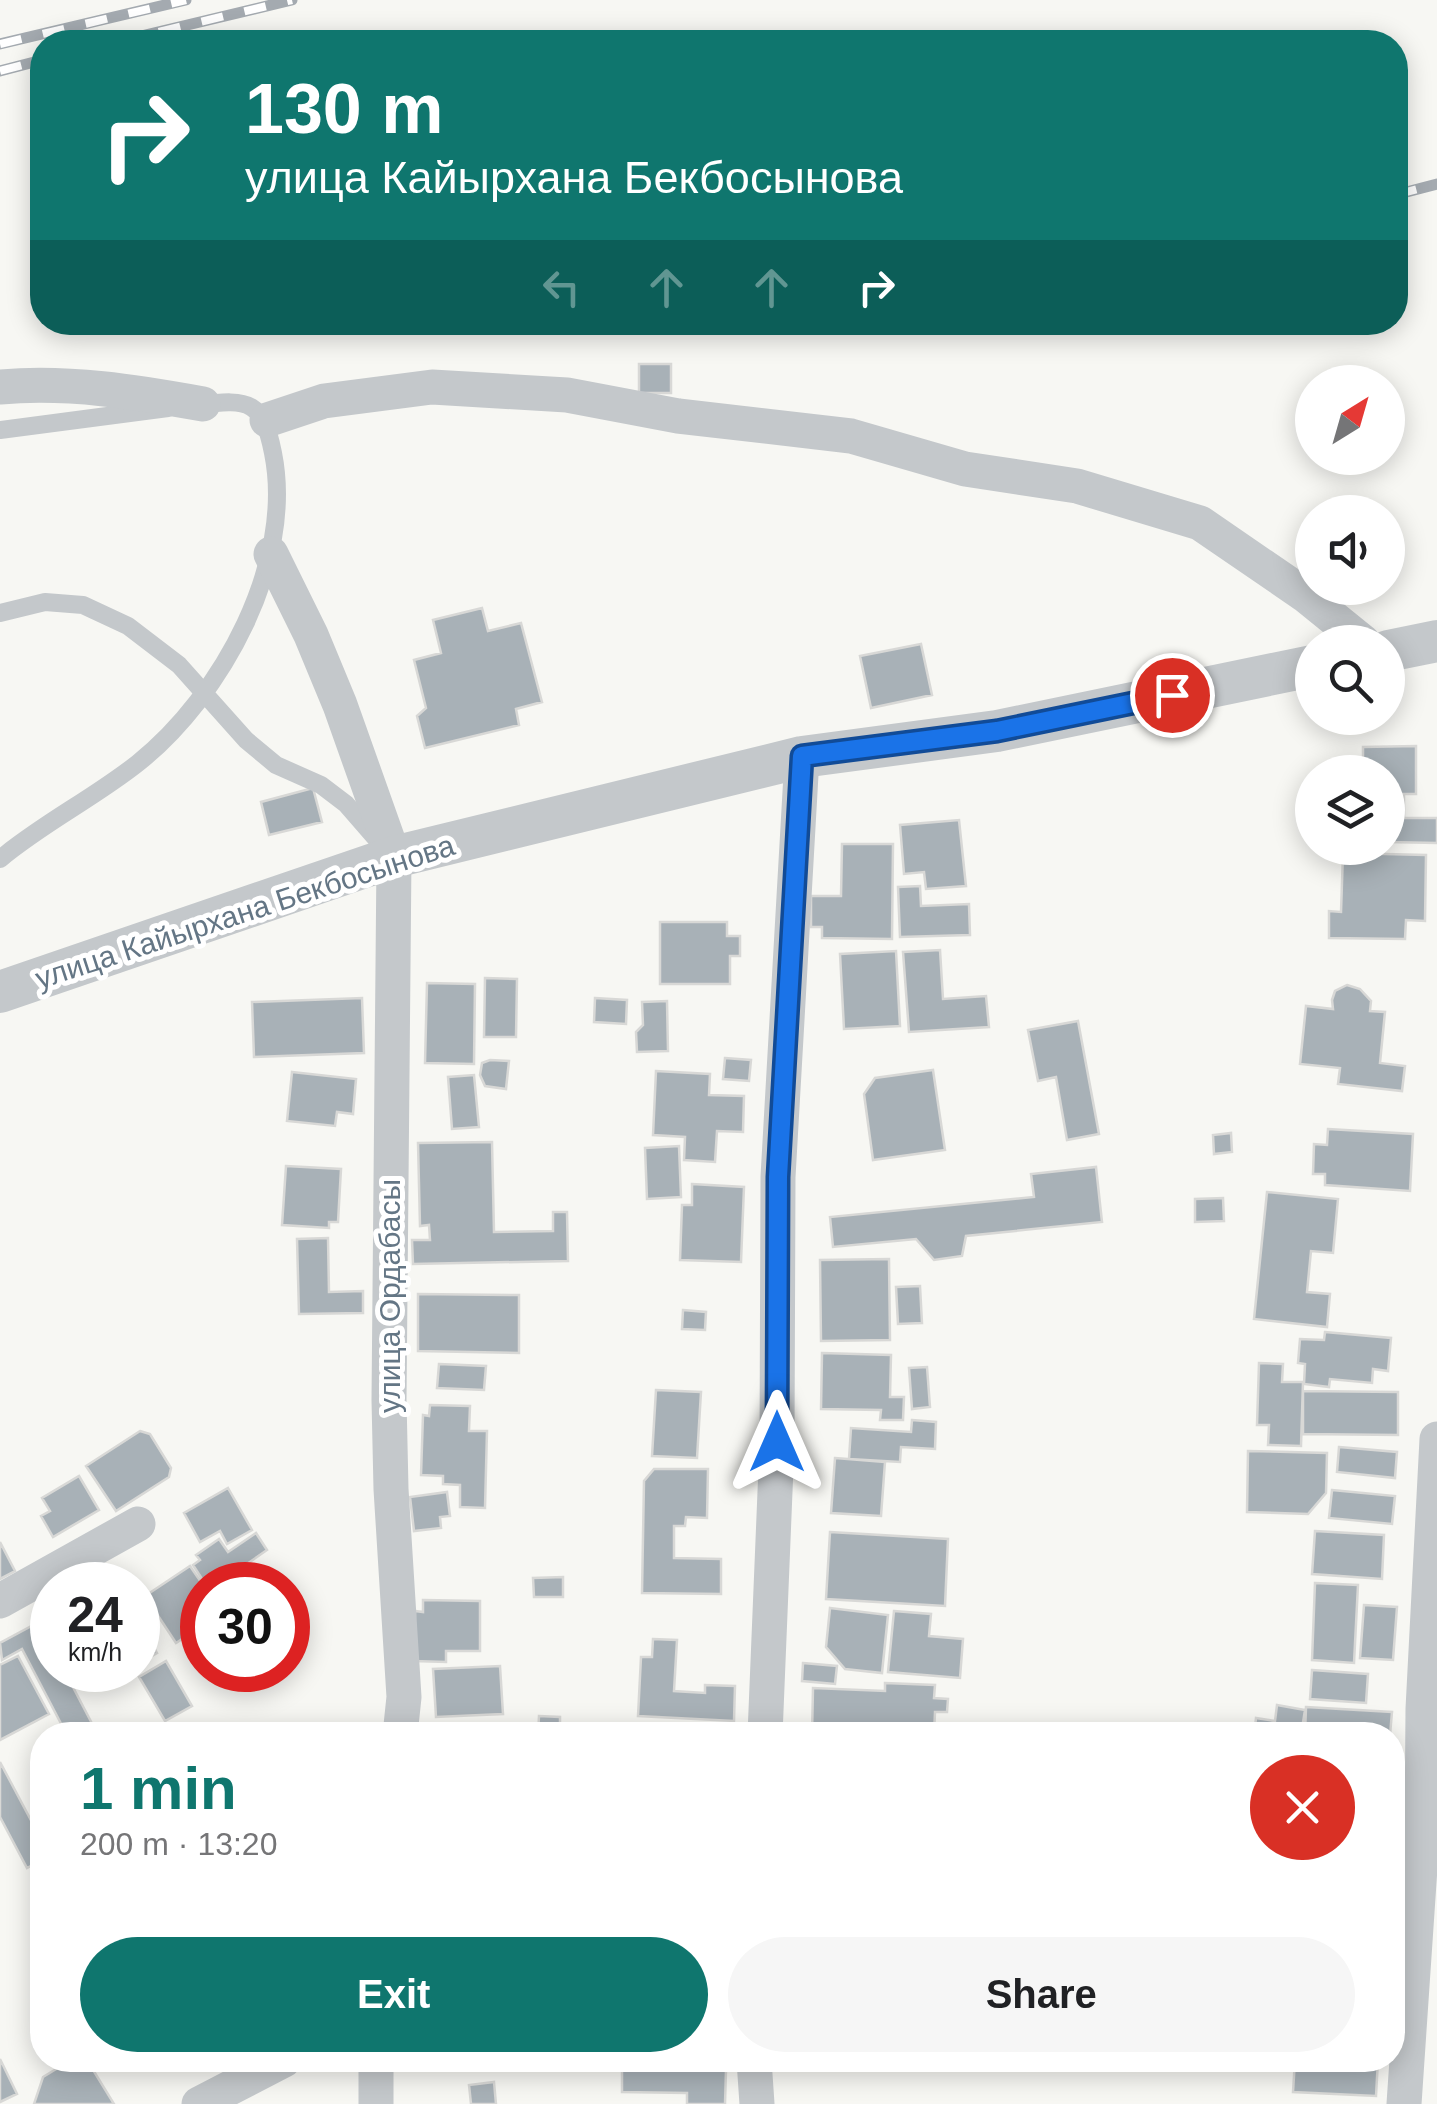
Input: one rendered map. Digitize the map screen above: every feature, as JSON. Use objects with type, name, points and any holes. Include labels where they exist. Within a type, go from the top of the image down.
[{"type":"street","points":[[0,387],[39,383],[130,390],[203,404]]},
{"type":"street","points":[[266,420],[324,401],[432,387],[567,395],[678,416],[852,436],[965,469],[1077,486],[1200,523],[1343,625]]},
{"type":"street","name":"улица Ордабасы","points":[[271,554],[340,704],[394,857],[389,1400],[404,1697],[401,1722]]},
{"type":"street","points":[[1405,648],[1437,641]]},
{"type":"street","name":"улица Кайырхана Бекбосынова","points":[[0,992],[394,857],[802,756],[997,731],[1295,670]]},
{"type":"street","points":[[766,1722],[777,1442],[778,1177],[802,756]]},
{"type":"street","points":[[1404,2104],[1422,1838],[1423,1709],[1437,1439]]},
{"type":"street","points":[[0,1601],[138,1524]]},
{"type":"street","points":[[199,2104],[261,2072]]},
{"type":"street","points":[[376,2072],[376,2104]]},
{"type":"street","points":[[755,2072],[757,2104]]},
{"type":"lane","points":[[0,430],[203,404],[250,405],[266,420],[278,478],[271,554],[246,622],[206,691],[182,722],[138,764],[34,831],[0,860]]},
{"type":"lane","points":[[0,613],[44,602],[84,605],[128,626],[180,665],[246,740],[276,765],[321,785],[346,804],[394,857]]},
{"type":"building","points":[[639,364],[671,364],[671,393],[639,393]]},
{"type":"building","points":[[482,608],[488,631],[521,623],[542,702],[516,709],[519,725],[425,748],[417,716],[426,708],[414,660],[441,653],[433,620]]},
{"type":"building","points":[[921,644],[932,695],[871,708],[860,656]]},
{"type":"building","points":[[1416,746],[1416,794],[1405,794],[1405,755],[1363,755],[1363,747]]},
{"type":"building","points":[[313,788],[322,822],[269,835],[261,802]]},
{"type":"building","points":[[1405,818],[1437,818],[1437,843],[1405,842]]},
{"type":"building","points":[[959,820],[966,886],[926,889],[924,872],[904,874],[900,825]]},
{"type":"building","points":[[842,844],[893,844],[892,939],[822,938],[822,927],[811,927],[811,896],[841,896]]},
{"type":"building","points":[[1405,854],[1426,855],[1425,921],[1406,920],[1405,939],[1329,938],[1329,911],[1341,912],[1343,865],[1405,865]]},
{"type":"building","points":[[920,886],[921,906],[969,904],[970,935],[900,937],[898,887]]},
{"type":"building","points":[[660,922],[727,922],[727,936],[740,936],[740,956],[730,956],[730,984],[660,984]]},
{"type":"building","points":[[940,950],[943,999],[986,996],[989,1027],[909,1032],[903,952]]},
{"type":"building","points":[[896,951],[900,1026],[844,1029],[840,954]]},
{"type":"building","points":[[485,978],[517,979],[516,1037],[484,1037]]},
{"type":"building","points":[[427,983],[475,984],[474,1064],[425,1063]]},
{"type":"building","points":[[1347,985],[1360,989],[1371,1001],[1370,1011],[1385,1012],[1380,1063],[1405,1066],[1402,1091],[1338,1084],[1340,1068],[1300,1064],[1306,1006],[1333,1009],[1335,991]]},
{"type":"building","points":[[362,998],[364,1053],[254,1057],[252,1002]]},
{"type":"building","points":[[595,998],[627,1000],[626,1024],[594,1022]]},
{"type":"building","points":[[667,1001],[668,1051],[637,1052],[636,1032],[643,1025],[642,1002]]},
{"type":"building","points":[[1078,1021],[1099,1134],[1067,1140],[1056,1077],[1038,1081],[1028,1030]]},
{"type":"building","points":[[725,1058],[751,1060],[749,1081],[723,1079]]},
{"type":"building","points":[[509,1061],[506,1089],[485,1086],[480,1075],[482,1063]]},
{"type":"building","points":[[933,1070],[945,1150],[873,1160],[864,1094],[875,1078]]},
{"type":"building","points":[[656,1071],[710,1074],[709,1095],[744,1096],[743,1132],[717,1131],[715,1162],[684,1160],[685,1137],[653,1135]]},
{"type":"building","points":[[292,1072],[356,1079],[353,1114],[337,1112],[335,1126],[287,1121]]},
{"type":"building","points":[[474,1075],[479,1127],[452,1129],[448,1077]]},
{"type":"building","points":[[1328,1129],[1413,1134],[1410,1191],[1325,1185],[1325,1174],[1313,1174],[1314,1144],[1327,1145]]},
{"type":"building","points":[[1231,1133],[1232,1152],[1214,1154],[1213,1135]]},
{"type":"building","points":[[492,1142],[494,1232],[553,1231],[553,1212],[567,1212],[568,1261],[413,1264],[412,1240],[430,1240],[429,1225],[420,1226],[418,1143]]},
{"type":"building","points":[[679,1146],[681,1197],[647,1199],[645,1148]]},
{"type":"building","points":[[286,1166],[341,1169],[338,1222],[329,1222],[329,1228],[282,1225]]},
{"type":"building","points":[[1096,1167],[1102,1222],[966,1236],[962,1256],[934,1260],[916,1239],[833,1247],[830,1217],[1034,1197],[1031,1174]]},
{"type":"building","points":[[692,1184],[744,1187],[741,1262],[680,1260],[682,1205],[692,1205]]},
{"type":"building","points":[[1267,1192],[1338,1199],[1333,1253],[1311,1251],[1307,1292],[1330,1294],[1327,1327],[1254,1319]]},
{"type":"building","points":[[1223,1198],[1224,1221],[1195,1222],[1195,1199]]},
{"type":"building","points":[[328,1238],[329,1292],[363,1291],[363,1313],[299,1314],[297,1239]]},
{"type":"building","points":[[889,1259],[890,1340],[821,1341],[820,1260]]},
{"type":"building","points":[[920,1286],[922,1323],[898,1324],[896,1287]]},
{"type":"building","points":[[418,1294],[519,1295],[519,1353],[418,1351]]},
{"type":"building","points":[[683,1310],[706,1312],[705,1330],[682,1329]]},
{"type":"building","points":[[1325,1332],[1391,1338],[1388,1371],[1373,1369],[1372,1383],[1330,1379],[1329,1387],[1304,1384],[1305,1364],[1298,1363],[1300,1339],[1324,1340]]},
{"type":"building","points":[[822,1353],[891,1355],[890,1397],[904,1397],[903,1420],[880,1420],[881,1410],[821,1409]]},
{"type":"building","points":[[1259,1363],[1283,1364],[1282,1382],[1303,1382],[1301,1446],[1268,1445],[1269,1425],[1257,1425]]},
{"type":"building","points":[[439,1364],[486,1366],[484,1390],[437,1388]]},
{"type":"building","points":[[927,1367],[930,1407],[912,1409],[909,1368]]},
{"type":"building","points":[[656,1390],[701,1392],[697,1458],[652,1456]]},
{"type":"building","points":[[1303,1391],[1398,1392],[1398,1435],[1303,1434]]},
{"type":"building","points":[[430,1405],[470,1406],[469,1431],[487,1431],[485,1508],[460,1507],[460,1485],[443,1484],[443,1476],[421,1475],[423,1415],[429,1416]]},
{"type":"building","points":[[912,1420],[936,1422],[935,1449],[901,1447],[900,1462],[849,1459],[851,1428],[911,1432]]},
{"type":"building","points":[[140,1431],[150,1434],[171,1468],[169,1477],[116,1511],[86,1466]]},
{"type":"building","points":[[1339,1447],[1397,1452],[1395,1478],[1337,1472]]},
{"type":"building","points":[[1248,1451],[1327,1453],[1326,1493],[1308,1514],[1247,1512]]},
{"type":"building","points":[[835,1458],[885,1462],[881,1516],[831,1513]]},
{"type":"building","points":[[654,1469],[708,1469],[707,1518],[686,1517],[685,1526],[674,1526],[674,1558],[721,1559],[721,1594],[642,1593],[644,1481]]},
{"type":"building","points":[[79,1476],[99,1510],[53,1537],[41,1516],[50,1511],[42,1498]]},
{"type":"building","points":[[228,1488],[252,1530],[227,1544],[220,1531],[200,1542],[184,1513]]},
{"type":"building","points":[[1332,1490],[1395,1496],[1392,1524],[1329,1518]]},
{"type":"building","points":[[447,1492],[450,1516],[440,1517],[441,1528],[414,1531],[410,1497]]},
{"type":"building","points":[[1315,1531],[1384,1535],[1382,1579],[1312,1574]]},
{"type":"building","points":[[830,1532],[948,1539],[945,1606],[826,1599]]},
{"type":"building","points":[[256,1533],[267,1550],[250,1562],[197,1562],[200,1560],[196,1555],[219,1539],[228,1552]]},
{"type":"building","points":[[0,1542],[15,1571],[0,1579]]},
{"type":"building","points":[[180,1573],[180,1640],[176,1643],[160,1619],[160,1586]]},
{"type":"building","points":[[563,1577],[563,1597],[534,1597],[533,1578]]},
{"type":"building","points":[[1315,1583],[1358,1585],[1354,1663],[1312,1660]]},
{"type":"building","points":[[423,1600],[480,1601],[480,1651],[446,1651],[446,1662],[414,1661],[415,1611],[423,1612]]},
{"type":"building","points":[[1364,1605],[1397,1607],[1393,1660],[1360,1658]]},
{"type":"building","points":[[830,1608],[888,1615],[882,1673],[845,1669],[826,1647]]},
{"type":"building","points":[[894,1611],[931,1614],[929,1636],[963,1639],[960,1678],[888,1672]]},
{"type":"building","points":[[30,1627],[30,1664],[22,1649],[2,1660],[0,1643]]},
{"type":"building","points":[[653,1639],[677,1640],[674,1691],[705,1693],[705,1685],[735,1686],[734,1721],[638,1716],[641,1657],[652,1657]]},
{"type":"building","points":[[18,1656],[30,1678],[30,1692],[37,1692],[49,1714],[0,1740],[0,1665]]},
{"type":"building","points":[[166,1661],[180,1692],[192,1706],[165,1721],[148,1692],[160,1692],[160,1665]]},
{"type":"building","points":[[803,1663],[837,1666],[835,1684],[802,1681]]},
{"type":"building","points":[[500,1666],[503,1714],[436,1717],[433,1669]]},
{"type":"building","points":[[1312,1670],[1368,1674],[1366,1703],[1310,1699]]},
{"type":"building","points":[[885,1683],[935,1685],[934,1698],[948,1699],[947,1712],[935,1712],[935,1722],[812,1722],[813,1688],[885,1691]]},
{"type":"building","points":[[44,1692],[76,1692],[91,1722],[60,1722]]},
{"type":"building","points":[[1277,1705],[1305,1710],[1303,1722],[1256,1722],[1256,1718],[1275,1721]]},
{"type":"building","points":[[1306,1707],[1392,1712],[1391,1722],[1305,1722]]},
{"type":"building","points":[[539,1716],[560,1717],[560,1722],[539,1722]]},
{"type":"building","points":[[0,1762],[30,1818],[30,1866],[27,1868],[0,1817]]},
{"type":"building","points":[[0,2059],[17,2094],[0,2102]]},
{"type":"building","points":[[51,2072],[94,2072],[114,2104],[34,2104],[43,2077]]},
{"type":"building","points":[[622,2072],[726,2072],[725,2104],[687,2104],[687,2093],[622,2092]]},
{"type":"building","points":[[1294,2072],[1377,2072],[1376,2096],[1293,2092]]},
{"type":"building","points":[[494,2082],[496,2104],[471,2104],[469,2085]]},
{"type":"railway","points":[[59,30],[186,0]]},
{"type":"railway","points":[[166,30],[292,0]]},
{"type":"railway","points":[[0,44],[30,37]]},
{"type":"railway","points":[[0,71],[30,63]]},
{"type":"railway","points":[[1408,192],[1437,184]]},
{"type":"route","points":[[777,1442],[778,1177],[802,756],[997,731],[1172,695]]}]
